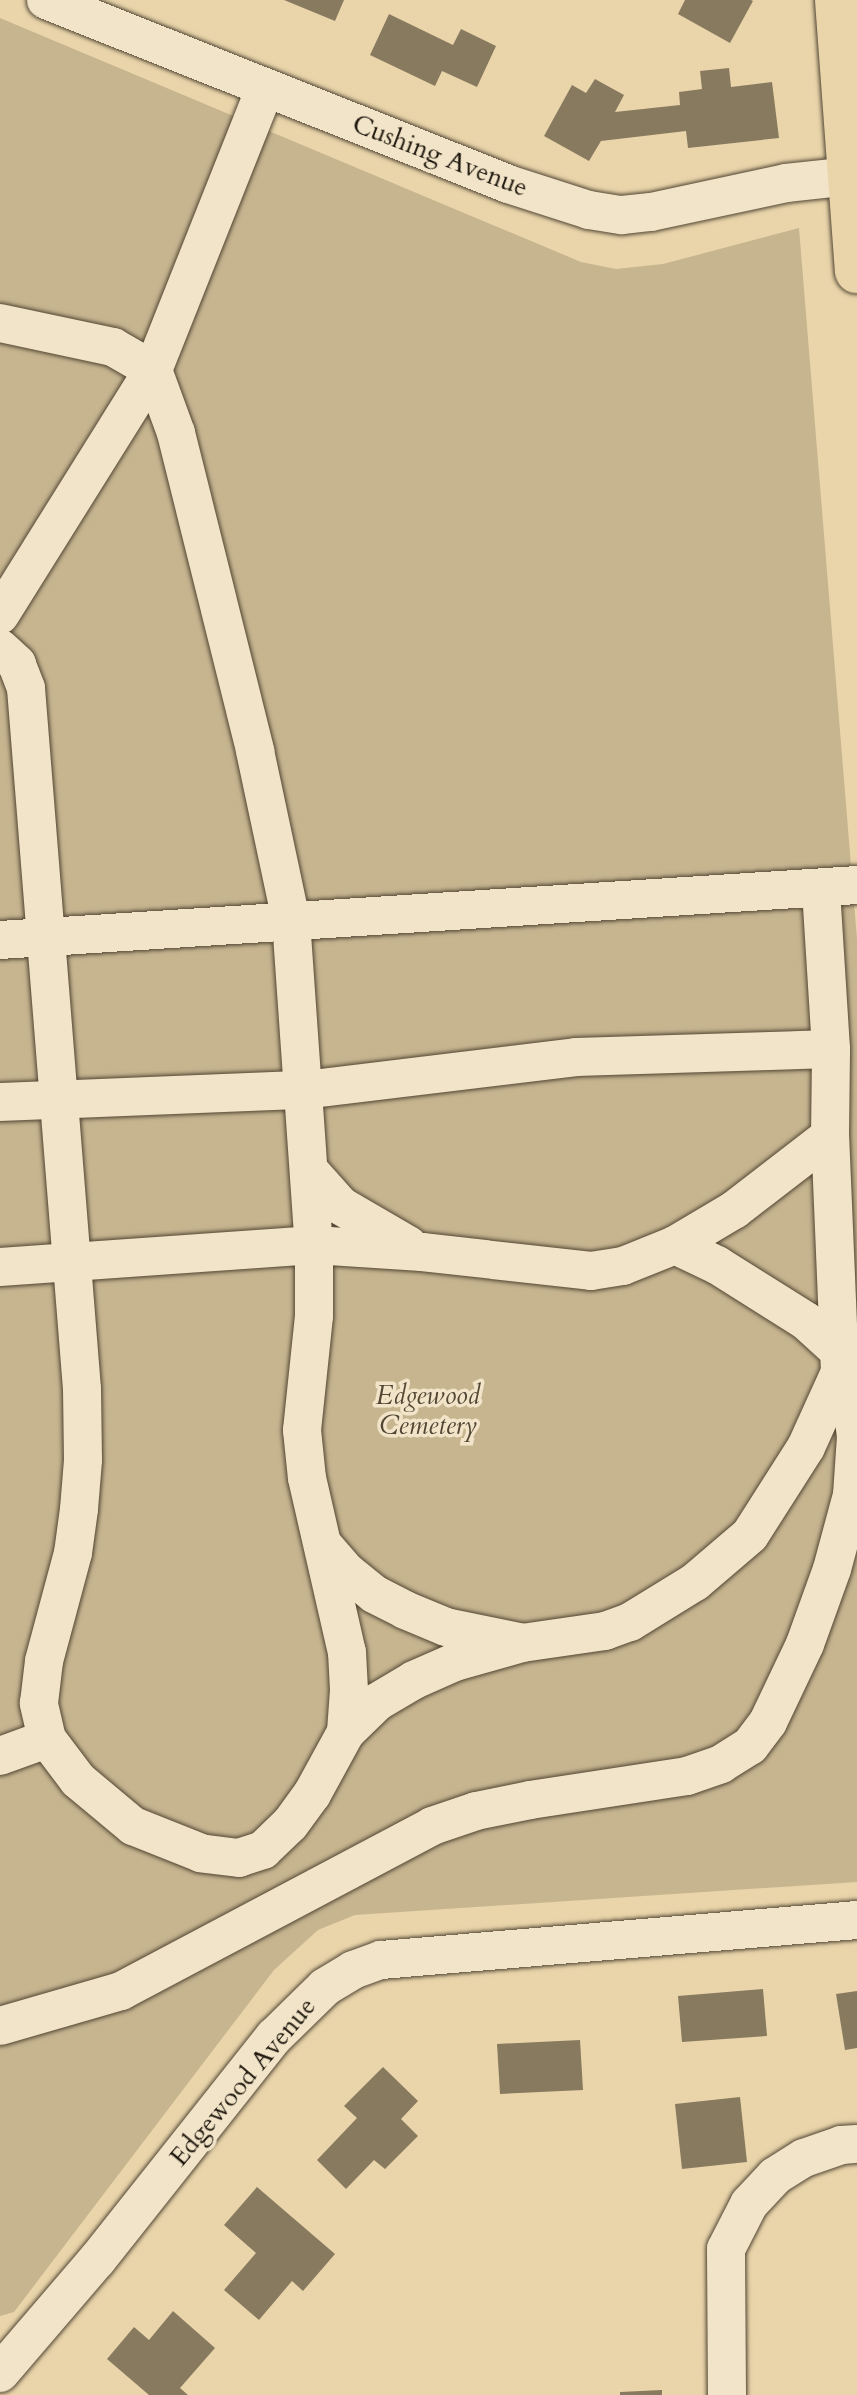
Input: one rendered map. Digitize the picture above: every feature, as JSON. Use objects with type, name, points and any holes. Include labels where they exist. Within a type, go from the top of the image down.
[{"type":"main road","points":[[837,0],[857,271]]},
{"type":"street","name":"Cushing Avenue","points":[[46,0],[508,184],[611,213],[651,212],[786,183],[850,176]]},
{"type":"street","points":[[0,615],[153,370],[265,88]]},
{"type":"street","points":[[0,323],[113,347],[153,370],[176,433],[255,751],[291,920],[314,1245],[314,1316],[302,1430],[307,1478],[347,1652],[346,1732]]},
{"type":"street","points":[[0,648],[17,664],[26,688],[71,1263],[83,1460],[73,1553],[44,1661],[39,1703],[47,1739],[78,1780],[133,1826],[201,1853],[239,1858],[263,1850],[290,1824],[312,1794],[346,1732],[377,1702],[414,1680],[455,1662],[522,1643],[605,1631],[630,1622],[721,1563],[750,1535],[806,1447],[840,1362]]},
{"type":"street","points":[[0,940],[839,887],[830,1136],[840,1362],[852,1404],[856,1437],[852,1495],[832,1569],[805,1644],[768,1722],[750,1746],[721,1764],[687,1776],[530,1800],[476,1811],[432,1826],[121,1991],[0,2026]]},
{"type":"street","points":[[0,1102],[58,1097],[304,1090],[576,1057],[831,1049]]},
{"type":"street","points":[[0,1267],[314,1245],[422,1252],[591,1271],[623,1266],[675,1245],[734,1210],[830,1136]]},
{"type":"street","points":[[309,1170],[341,1206],[422,1252]]},
{"type":"street","points":[[675,1245],[717,1265],[806,1321],[840,1362]]},
{"type":"street","points":[[323,1544],[347,1572],[374,1594],[405,1610],[446,1627],[522,1643]]},
{"type":"street","points":[[0,1756],[47,1739]]},
{"type":"street","points":[[263,1850],[284,1905]]},
{"type":"street","name":"Edgewood Avenue","points":[[3,2366],[97,2260],[274,2037],[325,1987],[353,1970],[381,1960],[857,1920]]},
{"type":"street","points":[[727,2395],[726,2249],[737,2226],[749,2204],[775,2176],[804,2158],[841,2145],[857,2144]]},
{"type":"green space","name":"Edgewood Cemetery","points":[[0,18],[581,262],[616,269],[663,264],[799,228],[857,939],[857,1882],[355,1915],[318,1930],[274,1970],[14,2312],[0,2316]]},
{"type":"building","points":[[284,0],[344,0],[335,21]]},
{"type":"building","points":[[685,0],[753,1],[730,43],[678,14]]},
{"type":"building","points":[[389,14],[453,45],[461,29],[496,46],[477,87],[442,71],[435,86],[370,55]]},
{"type":"building","points":[[729,68],[731,87],[772,82],[779,138],[688,148],[686,131],[601,141],[589,161],[544,136],[572,85],[586,93],[595,79],[624,95],[615,112],[680,105],[679,92],[702,89],[700,71]]},
{"type":"building","points":[[763,1989],[767,2036],[682,2042],[678,1996]]},
{"type":"building","points":[[857,1991],[857,2048],[845,2050],[836,1994]]},
{"type":"building","points":[[580,2040],[583,2090],[500,2094],[497,2044]]},
{"type":"building","points":[[383,2067],[418,2101],[401,2119],[418,2136],[385,2169],[374,2160],[346,2189],[317,2160],[357,2118],[344,2106]]},
{"type":"building","points":[[740,2097],[747,2162],[682,2169],[675,2104]]},
{"type":"building","points":[[257,2187],[335,2254],[303,2291],[292,2281],[259,2320],[224,2290],[256,2253],[224,2225]]},
{"type":"building","points":[[173,2311],[215,2348],[180,2388],[188,2395],[149,2395],[107,2359],[134,2327],[149,2340]]},
{"type":"building","points":[[662,2390],[662,2395],[620,2395],[620,2392]]}]
